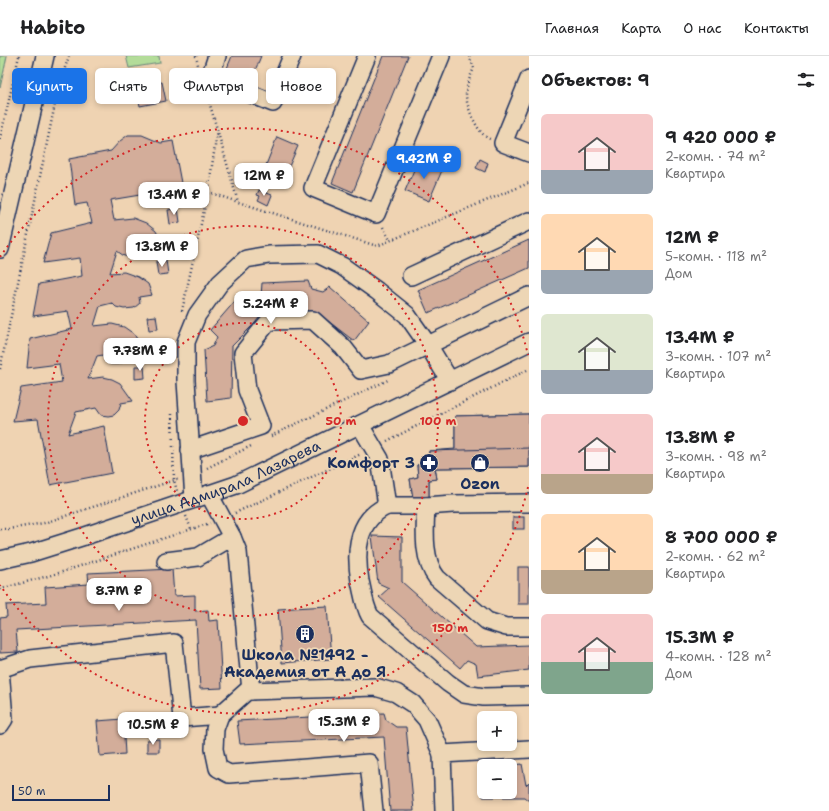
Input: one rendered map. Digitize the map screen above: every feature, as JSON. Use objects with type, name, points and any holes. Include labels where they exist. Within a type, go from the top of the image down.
[{"type":"street","points":[[0,250],[45,56]]},
{"type":"street","points":[[217,56],[210,78],[273,102],[292,56]]},
{"type":"street","points":[[367,56],[313,188],[376,214],[441,56]]},
{"type":"street","points":[[529,79],[503,143],[529,153]]},
{"type":"street","points":[[411,276],[529,221]]},
{"type":"street","points":[[251,691],[238,552],[222,518],[201,496],[190,450],[186,381],[186,342],[197,315],[220,283],[246,259],[269,255],[318,254],[342,266],[407,315],[428,345],[450,381]]},
{"type":"street","points":[[190,450],[260,426],[247,390],[242,352],[270,321],[313,320],[343,347],[361,370],[390,364],[529,296]]},
{"type":"street","name":"улица Адмирала Лазарева","points":[[0,560],[49,548],[236,485],[450,381],[528,345]]},
{"type":"street","points":[[360,425],[380,459],[383,470],[387,506]]},
{"type":"street","points":[[529,503],[387,506],[377,510],[371,516],[359,536],[357,546],[358,570],[365,606],[370,616],[448,683],[464,694],[484,697],[529,696]]},
{"type":"street","points":[[426,506],[427,557],[431,570],[437,578],[486,621],[506,627],[529,627]]},
{"type":"street","points":[[166,560],[198,557],[232,537]]},
{"type":"street","points":[[0,725],[4,719],[0,669],[30,659],[174,643],[182,718],[220,715]]},
{"type":"street","points":[[374,811],[368,763],[229,774],[218,768],[214,749],[215,730],[220,715],[247,691],[375,687],[396,693],[413,704],[427,720],[442,754],[444,811]]},
{"type":"street","points":[[442,754],[529,749]]},
{"type":"path","points":[[0,139],[19,56]]},
{"type":"path","points":[[0,369],[59,85],[69,56]]},
{"type":"path","points":[[469,56],[474,68],[468,82],[466,96],[473,120],[485,138],[503,143]]},
{"type":"path","points":[[208,192],[238,202]]},
{"type":"path","points":[[0,589],[59,573],[222,518],[374,448],[529,369]]},
{"type":"green space","points":[[0,56],[7,56],[0,88]]},
{"type":"green space","points":[[126,56],[159,56],[160,63],[129,68]]},
{"type":"building","points":[[232,56],[261,56],[256,68],[227,68]]},
{"type":"building","points":[[383,56],[408,56],[353,192],[332,183]]},
{"type":"building","points":[[161,82],[166,101],[161,102]]},
{"type":"building","points":[[140,104],[150,104],[140,106]]},
{"type":"building","points":[[128,135],[142,135],[161,143],[173,141],[182,188],[110,200],[114,220],[133,218],[146,223],[156,231],[162,243],[150,244],[150,251],[144,257],[124,256],[117,251],[110,273],[124,272],[138,277],[148,284],[152,295],[139,297],[140,303],[134,308],[124,309],[116,307],[112,303],[100,306],[94,326],[112,324],[124,327],[134,334],[141,346],[130,348],[130,356],[126,361],[119,364],[110,364],[103,355],[97,356],[88,379],[103,377],[112,379],[120,383],[133,401],[121,403],[119,410],[114,415],[101,415],[96,408],[76,412],[68,434],[104,426],[112,473],[50,485],[38,419],[13,421],[21,388],[62,382],[59,364],[27,368],[30,339],[72,329],[68,311],[33,316],[39,284],[82,276],[80,258],[43,263],[51,233],[92,223],[87,203],[75,205],[69,159],[111,151]]},
{"type":"building","points":[[277,137],[298,146],[286,173],[266,165]]},
{"type":"building","points":[[419,158],[443,168],[429,201],[405,191]]},
{"type":"building","points":[[480,159],[488,163],[485,172],[476,168]]},
{"type":"building","points":[[259,190],[272,195],[268,205],[258,200],[260,196],[257,195]]},
{"type":"building","points":[[178,208],[180,222],[170,224],[168,210]]},
{"type":"building","points":[[529,240],[529,268],[428,313],[418,290]]},
{"type":"building","points":[[166,260],[168,274],[158,275],[156,262]]},
{"type":"building","points":[[308,281],[311,289],[323,292],[330,287],[369,321],[354,341],[315,311],[266,312],[232,346],[231,398],[207,401],[204,350],[213,346],[217,337],[210,330],[242,293],[250,298],[261,296],[262,283]]},
{"type":"building","points":[[156,316],[158,329],[149,330],[147,317]]},
{"type":"building","points":[[135,366],[144,366],[145,378],[135,379]]},
{"type":"building","points":[[529,414],[529,447],[455,449],[455,416]]},
{"type":"building","points":[[529,414],[529,467],[435,468],[437,479],[429,480],[429,497],[413,498],[410,479],[418,477],[417,465],[429,464],[429,451],[455,449],[455,416]]},
{"type":"building","points":[[529,448],[529,467],[435,468],[437,479],[429,480],[429,497],[413,498],[410,479],[418,477],[417,465],[429,464],[429,451]]},
{"type":"building","points":[[513,517],[524,517],[524,529],[513,529]]},
{"type":"building","points":[[372,536],[402,537],[402,582],[476,647],[529,645],[529,670],[478,676],[476,664],[467,660],[460,668],[379,597],[389,588],[378,583]]},
{"type":"building","points":[[518,567],[529,567],[529,604],[518,604]]},
{"type":"building","points":[[172,569],[174,596],[195,595],[195,611],[208,610],[209,621],[218,620],[222,688],[200,689],[196,620],[16,630],[18,652],[0,653],[0,618],[7,617],[6,605],[46,603],[45,587],[89,584],[88,573]]},
{"type":"building","name":"Школа №1492 - Академия от А до Я","points":[[327,606],[331,659],[282,663],[278,609]]},
{"type":"building","points":[[384,713],[386,720],[396,727],[406,727],[414,811],[390,811],[384,737],[240,744],[237,721]]},
{"type":"building","points":[[123,719],[125,754],[100,756],[97,721]]},
{"type":"building","points":[[159,739],[159,752],[147,752],[147,740]]},
{"type":"building","points":[[522,764],[526,785],[529,782],[529,801],[524,797],[517,797],[517,765]]},
{"type":"place","name":"Комфорт 3","points":[[429,463]]},
{"type":"place","name":"Ozon","points":[[480,463]]},
{"type":"place","name":"Школа №1492 - Академия от А до Я","points":[[305,634]]}]
